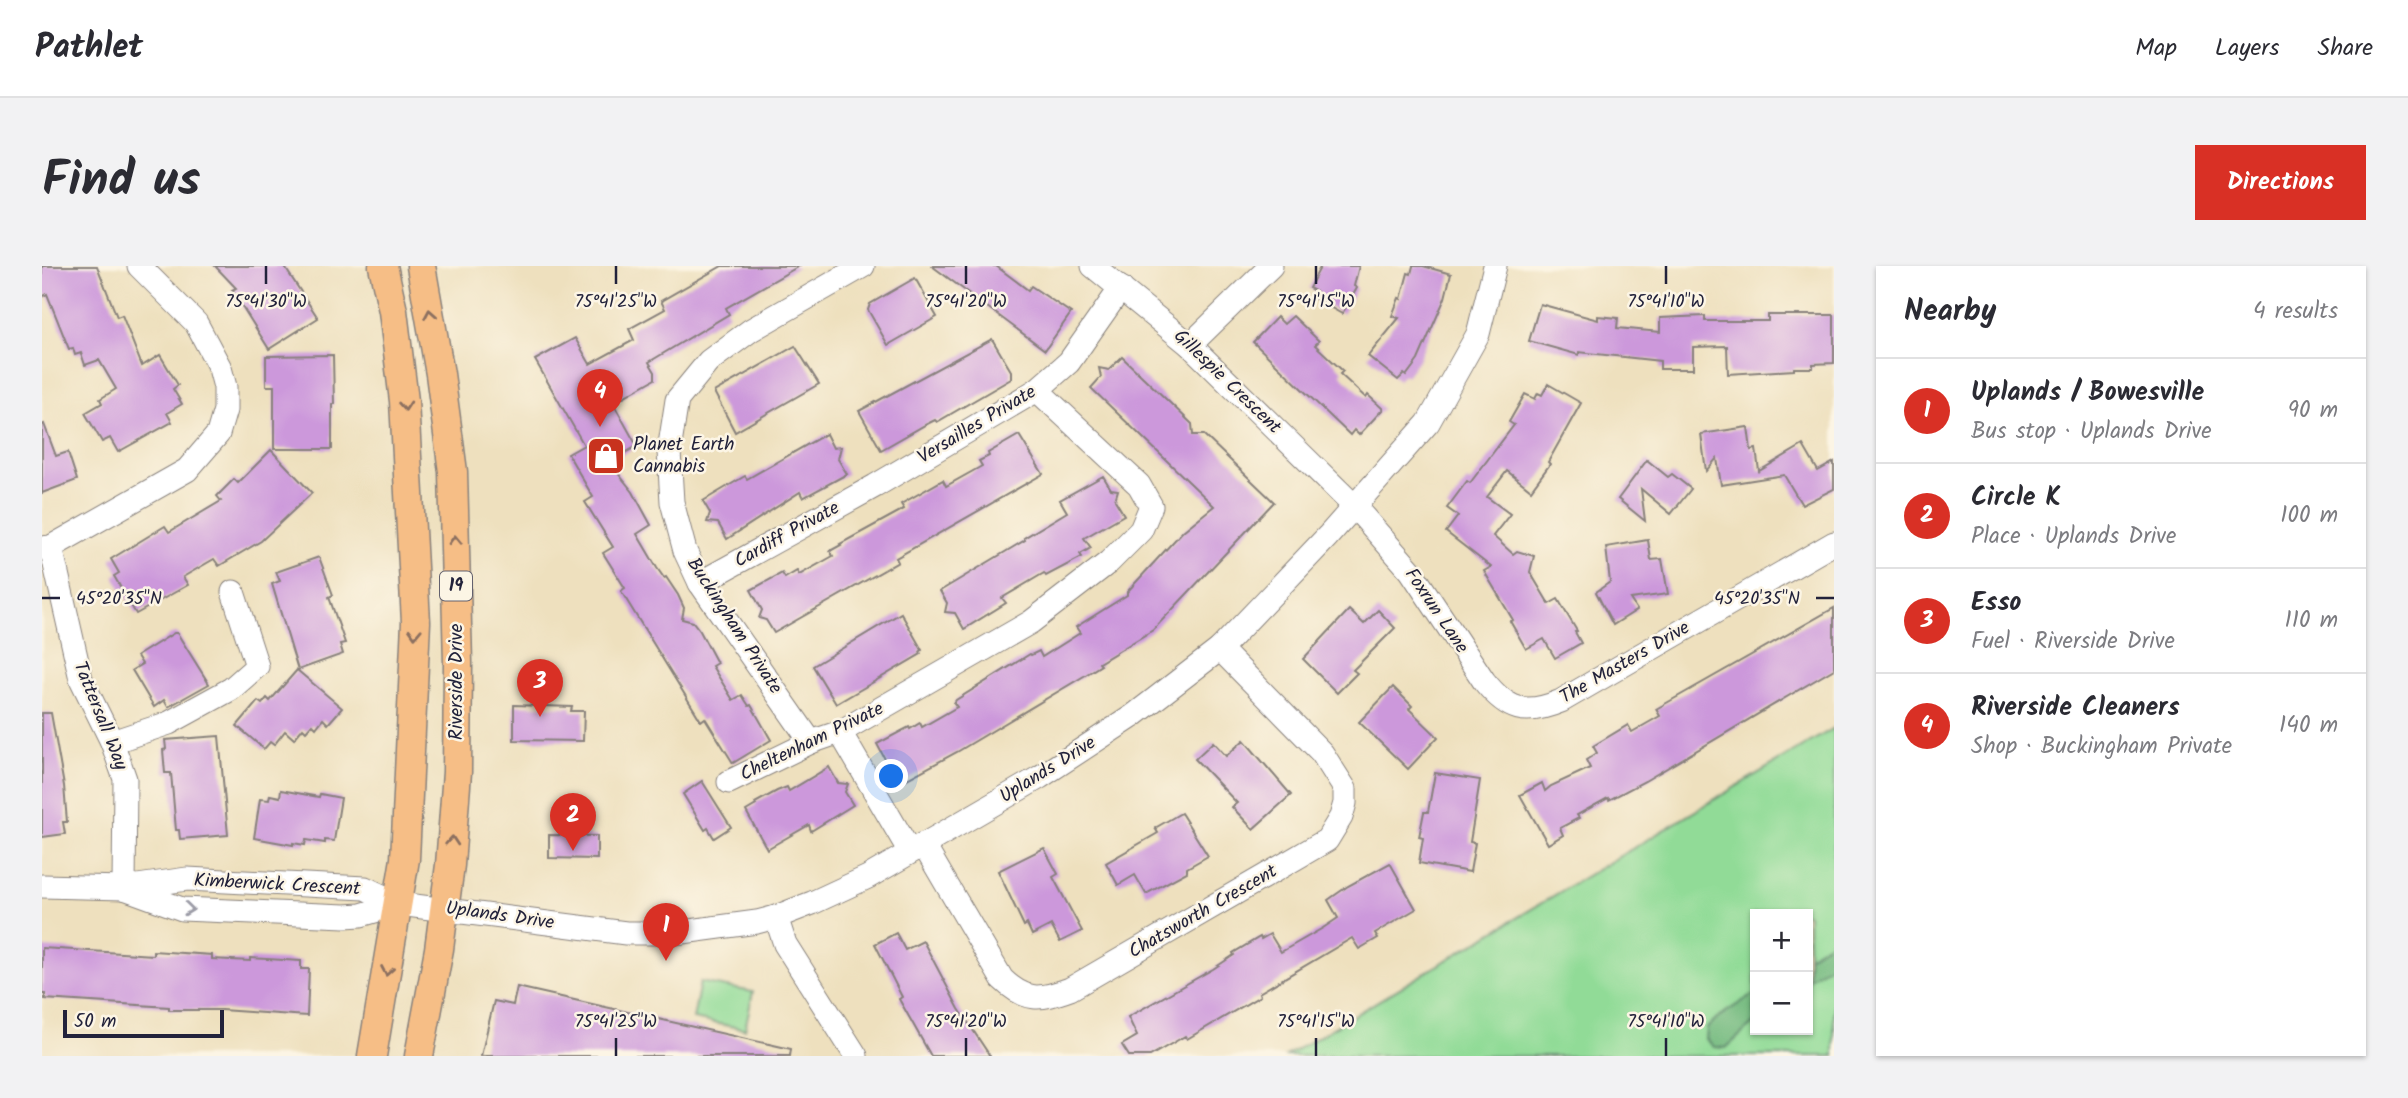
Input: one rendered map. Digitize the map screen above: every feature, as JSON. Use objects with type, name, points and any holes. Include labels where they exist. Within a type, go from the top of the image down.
[{"type":"main road","name":"19","points":[[372,1056],[405,859],[416,622],[404,401],[393,311],[383,266]]},
{"type":"main road","name":"Riverside Drive","points":[[419,1056],[450,865],[457,772],[458,663],[453,485],[447,415],[421,266]]},
{"type":"street","points":[[46,547],[187,470],[218,434],[225,410],[225,387],[220,368],[196,323],[139,266]]},
{"type":"street","name":"Buckingham Private","points":[[811,741],[701,583],[685,551],[672,502],[670,451],[677,400],[709,362],[751,330],[863,266]]},
{"type":"street","name":"Gillespie Crescent","points":[[1093,266],[1190,345],[1354,506]]},
{"type":"street","points":[[1190,345],[1271,266]]},
{"type":"street","name":"Uplands Drive","points":[[399,904],[626,933],[674,933],[776,917],[868,877],[1040,777],[1133,716],[1220,649],[1429,423],[1478,334],[1495,266]]},
{"type":"street","name":"Versailles Private","points":[[874,486],[1037,390],[1069,362],[1121,288]]},
{"type":"street","name":"Cheltenham Private","points":[[729,782],[811,741],[840,732],[1031,622],[1109,562],[1141,530],[1151,506],[1139,485],[1037,390]]},
{"type":"street","name":"Cardiff Private","points":[[701,583],[874,486]]},
{"type":"street","name":"Foxrun Lane","points":[[1354,506],[1411,571],[1490,688],[1496,695],[1522,710]]},
{"type":"street","name":"The Masters Drive","points":[[1522,710],[1543,708],[1561,701],[1834,543]]},
{"type":"street","name":"Tattersall Way","points":[[46,547],[80,679],[112,742],[125,779],[124,888]]},
{"type":"street","points":[[112,742],[180,717],[231,689],[257,666],[233,592]]},
{"type":"street","name":"Chatsworth Crescent","points":[[917,848],[1002,979],[1016,993],[1046,998],[1070,989],[1327,840],[1341,817],[1345,789],[1322,753],[1220,649]]},
{"type":"street","points":[[840,732],[917,848]]},
{"type":"street","name":"Kimberwick Crescent","points":[[42,886],[124,888],[187,879],[365,888],[399,904]]},
{"type":"street","points":[[776,917],[785,944],[856,1056]]},
{"type":"green space","points":[[1834,728],[1834,1056],[1286,1056]]},
{"type":"green space","points":[[1834,939],[1834,963],[1813,976],[1813,954]]},
{"type":"green space","points":[[700,982],[753,992],[745,1029],[693,1019]]},
{"type":"green space","points":[[1750,996],[1750,1026],[1726,1048],[1714,1047],[1706,1039],[1707,1028],[1717,1018]]},
{"type":"building","points":[[42,266],[97,266],[117,317],[122,315],[142,366],[160,355],[178,385],[173,389],[182,404],[167,413],[172,422],[118,452],[110,438],[102,442],[85,413],[102,403],[100,399],[116,389],[99,360],[85,365],[81,353],[75,355],[73,348],[69,349],[47,294],[42,297]]},
{"type":"building","points":[[215,266],[284,266],[318,318],[269,349],[232,290],[236,288]]},
{"type":"building","points":[[722,266],[799,266],[726,308],[729,314],[649,362],[655,372],[655,379],[613,403],[637,446],[609,462],[633,492],[651,525],[637,534],[657,568],[678,595],[684,608],[682,619],[693,622],[700,631],[717,663],[712,666],[733,700],[742,695],[749,706],[751,705],[771,740],[733,763],[705,718],[701,721],[621,591],[625,588],[603,553],[613,547],[585,502],[593,497],[568,454],[584,445],[535,360],[575,338],[590,364],[634,340],[629,329],[665,309],[661,301]]},
{"type":"building","points":[[932,266],[996,266],[1028,290],[1031,286],[1071,313],[1045,350]]},
{"type":"building","points":[[1321,266],[1359,266],[1354,286],[1357,288],[1342,314],[1312,297],[1317,292],[1309,288]]},
{"type":"building","points":[[1413,266],[1451,274],[1445,298],[1418,360],[1406,376],[1404,374],[1398,380],[1368,356],[1399,318],[1392,316]]},
{"type":"building","points":[[915,278],[937,317],[888,345],[868,310],[870,304]]},
{"type":"building","points":[[1540,304],[1598,320],[1598,316],[1618,318],[1617,328],[1660,332],[1660,318],[1705,316],[1705,321],[1768,321],[1768,315],[1834,315],[1834,363],[1813,364],[1813,368],[1794,370],[1728,374],[1727,346],[1693,347],[1693,369],[1660,369],[1660,361],[1579,352],[1579,355],[1529,341]]},
{"type":"building","points":[[1293,316],[1319,341],[1315,345],[1343,371],[1340,374],[1366,398],[1368,395],[1383,409],[1359,435],[1354,430],[1350,435],[1253,342],[1277,317],[1284,324]]},
{"type":"building","points":[[992,339],[1011,371],[1011,379],[937,422],[935,420],[925,425],[881,450],[859,411]]},
{"type":"building","points":[[795,346],[819,384],[735,432],[714,392]]},
{"type":"building","points":[[333,355],[332,449],[274,449],[274,386],[266,386],[266,356]]},
{"type":"building","points":[[1122,357],[1192,424],[1193,435],[1204,435],[1274,502],[1153,630],[1099,663],[1101,665],[1084,676],[898,784],[877,744],[909,727],[910,729],[920,723],[922,727],[957,707],[954,703],[956,700],[1030,654],[1039,651],[1042,657],[1080,633],[1076,627],[1127,595],[1183,531],[1214,506],[1091,388],[1101,377],[1099,368],[1109,370]]},
{"type":"building","points":[[1548,384],[1581,403],[1548,462],[1550,464],[1531,490],[1507,471],[1487,497],[1510,514],[1493,536],[1513,554],[1517,551],[1534,556],[1530,572],[1549,604],[1558,599],[1577,631],[1575,632],[1581,643],[1555,658],[1544,639],[1526,649],[1510,621],[1513,620],[1484,571],[1491,567],[1446,532],[1458,516],[1447,508],[1467,481],[1470,483],[1514,425],[1509,422],[1525,394],[1535,399],[1538,393],[1542,395]]},
{"type":"building","points":[[44,424],[56,456],[68,452],[77,480],[42,493],[42,425]]},
{"type":"building","points":[[1748,427],[1751,450],[1756,449],[1759,471],[1803,445],[1818,471],[1834,462],[1834,489],[1802,505],[1784,475],[1721,485],[1717,458],[1706,471],[1701,434]]},
{"type":"building","points":[[826,434],[833,448],[841,447],[838,459],[847,474],[803,498],[800,492],[727,539],[718,523],[707,522],[710,513],[703,501]]},
{"type":"building","points":[[1019,435],[1043,474],[896,558],[898,562],[774,633],[766,620],[759,618],[762,610],[751,590],[782,573],[785,578],[797,571],[799,575],[833,556],[830,551],[840,544],[904,509],[901,504],[943,480],[946,486],[982,466],[979,461],[989,456],[988,453]]},
{"type":"building","points":[[271,450],[312,493],[261,541],[219,566],[214,559],[183,577],[188,585],[136,614],[114,576],[119,573],[111,559],[165,526],[169,532],[221,501],[217,496],[234,479],[238,483]]},
{"type":"building","points":[[1647,460],[1668,477],[1672,474],[1691,489],[1671,514],[1641,489],[1645,521],[1618,499]]},
{"type":"building","points":[[1103,476],[1111,489],[1118,490],[1115,500],[1124,515],[1084,538],[1091,548],[1080,554],[1082,557],[1046,576],[1044,573],[1002,598],[1006,603],[964,629],[955,613],[945,612],[947,603],[940,591],[1067,512],[1060,500]]},
{"type":"building","points":[[1648,540],[1651,560],[1662,559],[1668,594],[1630,599],[1637,610],[1613,625],[1596,592],[1610,582],[1606,547]]},
{"type":"building","points":[[319,557],[333,595],[329,597],[345,643],[340,644],[343,654],[298,670],[272,584],[280,581],[276,572]]},
{"type":"building","points":[[1834,608],[1834,669],[1645,781],[1577,815],[1579,818],[1560,828],[1563,835],[1548,844],[1520,795],[1542,783],[1545,791],[1590,768],[1586,760],[1597,753],[1593,746],[1628,725],[1632,732],[1660,716],[1656,709]]},
{"type":"building","points":[[1349,610],[1364,624],[1378,610],[1395,628],[1353,670],[1357,673],[1337,693],[1303,659]]},
{"type":"building","points":[[901,613],[922,650],[921,654],[836,704],[813,666]]},
{"type":"building","points":[[177,633],[209,684],[168,707],[164,700],[154,707],[132,670],[142,664],[137,656]]},
{"type":"building","points":[[297,670],[342,708],[328,724],[323,719],[316,728],[312,724],[306,731],[303,728],[294,739],[285,731],[274,745],[270,742],[264,749],[237,726],[258,701],[262,704],[267,698],[270,701]]},
{"type":"building","points":[[1393,687],[1412,706],[1409,709],[1438,737],[1408,769],[1359,722]]},
{"type":"building","points":[[514,705],[572,707],[571,711],[584,711],[583,741],[514,740]]},
{"type":"building","points":[[42,713],[51,713],[64,786],[67,822],[63,822],[65,834],[42,837]]},
{"type":"building","points":[[219,736],[228,835],[180,839],[179,830],[176,830],[171,773],[165,773],[165,740]]},
{"type":"building","points":[[1244,740],[1291,795],[1253,829],[1232,807],[1237,803],[1195,759],[1213,742],[1226,756]]},
{"type":"building","points":[[829,767],[838,783],[848,784],[845,792],[853,805],[811,831],[809,825],[767,849],[746,811],[777,791],[787,787],[789,791]]},
{"type":"building","points":[[1435,773],[1480,780],[1470,842],[1475,843],[1470,872],[1419,863],[1423,838],[1419,837],[1424,812],[1428,812]]},
{"type":"building","points":[[702,781],[731,827],[714,838],[708,828],[705,830],[683,794]]},
{"type":"building","points":[[281,790],[341,798],[334,841],[325,840],[325,843],[306,840],[305,845],[293,845],[254,838],[260,799],[269,800],[270,795],[280,797]]},
{"type":"building","points":[[1181,813],[1208,856],[1187,868],[1187,872],[1146,894],[1135,875],[1118,885],[1106,863],[1158,833],[1155,828]]},
{"type":"building","points":[[549,835],[597,836],[597,859],[549,858]]},
{"type":"building","points":[[1044,848],[1058,874],[1053,877],[1082,931],[1060,942],[1051,925],[1032,935],[1027,924],[1024,926],[998,871]]},
{"type":"building","points":[[1390,863],[1416,909],[1375,933],[1378,938],[1359,949],[1352,938],[1187,1039],[1185,1036],[1150,1056],[1129,1056],[1122,1045],[1137,1036],[1128,1017],[1213,969],[1260,937],[1261,939],[1270,934],[1281,952],[1323,928],[1338,918],[1328,900]]},
{"type":"building","points":[[896,933],[905,950],[923,941],[959,1009],[990,1056],[931,1056],[899,999],[902,997],[875,944]]},
{"type":"building","points":[[42,948],[153,955],[153,951],[212,955],[212,959],[301,961],[301,969],[309,969],[307,1016],[221,1010],[169,1010],[169,1007],[45,999],[45,994],[42,994]]},
{"type":"building","points":[[517,987],[791,1049],[790,1056],[481,1056],[494,1001],[513,1005]]},
{"type":"place","name":"Riverside Cleaners","points":[[600,427]]},
{"type":"place","name":"Planet Earth Cannabis","points":[[606,456]]},
{"type":"place","name":"Esso","points":[[540,717]]},
{"type":"place","name":"Circle K","points":[[573,851]]},
{"type":"place","name":"Uplands / Bowesville","points":[[666,961]]}]
